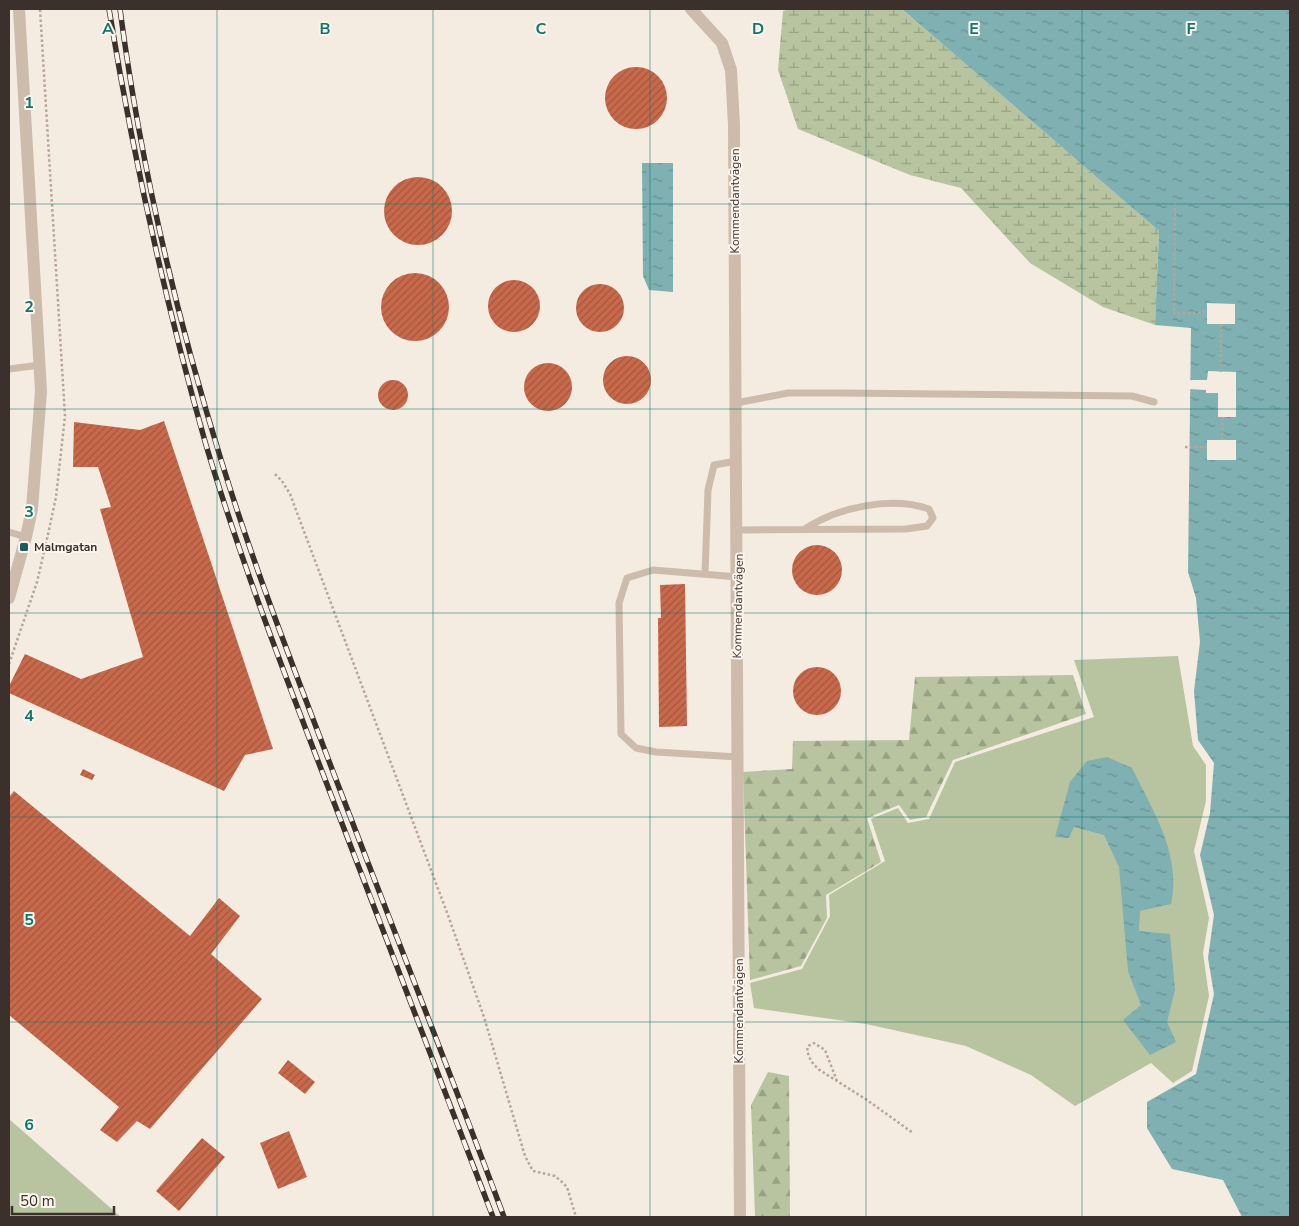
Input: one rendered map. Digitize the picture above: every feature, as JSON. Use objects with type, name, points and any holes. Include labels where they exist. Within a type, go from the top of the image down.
[{"type":"street","points":[[9,598],[26,537],[35,472],[41,391],[18,9]]},
{"type":"street","name":"Kommendantvägen","points":[[691,9],[722,43],[731,70],[734,125],[738,530],[740,1217]]},
{"type":"lane","points":[[9,369],[40,365]]},
{"type":"lane","points":[[736,403],[788,393],[837,392],[1132,396],[1154,402]]},
{"type":"lane","points":[[705,574],[708,490],[714,466],[737,461]]},
{"type":"lane","points":[[738,530],[906,529],[927,526],[933,518],[928,509],[918,505],[877,505],[853,508],[834,514],[806,529]]},
{"type":"lane","points":[[9,532],[26,537]]},
{"type":"lane","points":[[738,577],[653,570],[627,578],[619,603],[621,734],[636,748],[656,752],[738,756]]},
{"type":"path","points":[[1175,203],[1174,314],[1207,312]]},
{"type":"path","points":[[1221,324],[1221,372]]},
{"type":"path","points":[[1222,440],[1223,417]]},
{"type":"path","points":[[1184,447],[1207,448]]},
{"type":"path","points":[[275,474],[290,494],[449,918],[484,1017],[525,1156],[533,1172],[555,1176],[568,1187],[576,1217]]},
{"type":"path","points":[[837,1081],[825,1050],[814,1043],[808,1046],[807,1051],[811,1061],[818,1069],[913,1133]]},
{"type":"green space","points":[[790,9],[902,9],[1159,231],[1155,325],[1103,307],[1030,263],[961,188],[910,175],[798,129],[778,70],[783,11]]},
{"type":"green space","points":[[1178,656],[1193,746],[1206,765],[1206,801],[1194,851],[1209,918],[1203,953],[1209,996],[1192,1071],[1173,1083],[1151,1063],[1075,1106],[1031,1075],[966,1046],[866,1024],[754,1008],[750,983],[802,969],[830,916],[829,895],[885,861],[871,819],[898,808],[908,823],[929,819],[955,762],[1094,717],[1074,660]]},
{"type":"green space","points":[[1073,675],[1086,714],[953,760],[926,817],[910,820],[899,805],[867,818],[881,862],[826,895],[827,918],[801,966],[750,980],[743,772],[792,769],[793,741],[909,740],[915,677]]},
{"type":"green space","points":[[768,1072],[789,1076],[790,1217],[755,1217],[751,1105]]},
{"type":"green space","points":[[9,1119],[121,1217],[9,1217]]},
{"type":"water","points":[[902,9],[1290,9],[1290,1217],[1242,1217],[1223,1180],[1172,1169],[1147,1128],[1147,1102],[1196,1074],[1214,994],[1208,958],[1214,915],[1200,855],[1210,813],[1214,763],[1198,740],[1194,691],[1200,642],[1196,598],[1188,572],[1191,328],[1155,325],[1159,231]]},
{"type":"water","points":[[642,163],[673,163],[673,292],[649,290],[643,276]]},
{"type":"water","points":[[1107,757],[1132,768],[1164,834],[1172,868],[1171,904],[1140,911],[1139,931],[1170,934],[1175,990],[1167,1022],[1176,1042],[1150,1055],[1123,1020],[1141,1005],[1128,971],[1119,867],[1104,835],[1074,827],[1069,838],[1055,837],[1070,782],[1087,761]]},
{"type":"pier","points":[[1207,303],[1235,304],[1235,324],[1207,324]]},
{"type":"pier","points":[[1208,371],[1236,372],[1236,417],[1218,417],[1218,393],[1206,393],[1206,390],[1187,389],[1188,380],[1207,380]]},
{"type":"pier","points":[[1207,440],[1236,440],[1236,460],[1207,460]]},
{"type":"building","points":[[636,67],[648,69],[658,76],[665,86],[667,98],[665,110],[658,120],[648,127],[636,129],[624,127],[614,120],[607,110],[605,98],[607,86],[614,76],[624,69]]},
{"type":"building","points":[[425,177],[437,183],[446,192],[452,204],[450,224],[442,235],[425,245],[411,245],[394,235],[386,224],[384,204],[394,187],[405,179]]},
{"type":"building","points":[[422,273],[434,279],[443,288],[449,300],[447,320],[439,331],[422,341],[408,341],[391,331],[383,320],[381,300],[391,283],[402,275]]},
{"type":"building","points":[[509,280],[519,280],[533,287],[540,301],[540,311],[533,325],[519,332],[509,332],[499,328],[492,321],[488,311],[488,301],[492,291],[499,284]]},
{"type":"building","points":[[595,284],[605,284],[614,288],[620,294],[623,299],[623,317],[614,328],[605,332],[595,332],[586,328],[580,322],[576,313],[576,303],[580,294],[586,288]]},
{"type":"building","points":[[622,356],[632,356],[641,360],[647,366],[650,371],[650,389],[641,400],[632,404],[622,404],[613,400],[607,394],[603,385],[603,375],[607,366],[613,360]]},
{"type":"building","points":[[543,363],[553,363],[562,367],[568,373],[571,378],[571,396],[562,407],[553,411],[543,411],[534,407],[528,401],[524,392],[524,382],[528,373],[534,367]]},
{"type":"building","points":[[393,380],[403,385],[408,395],[403,405],[393,410],[383,405],[378,395],[383,385]]},
{"type":"building","points":[[164,421],[273,749],[245,755],[224,791],[9,693],[9,686],[25,654],[81,679],[143,657],[100,509],[111,507],[98,467],[73,467],[74,422],[140,430]]},
{"type":"building","points":[[812,545],[822,545],[835,552],[842,565],[842,575],[835,588],[822,595],[812,595],[803,591],[796,584],[792,575],[792,565],[796,556],[803,549]]},
{"type":"building","points":[[685,584],[687,726],[659,727],[658,618],[661,618],[660,585]]},
{"type":"building","points":[[817,667],[826,669],[834,674],[839,682],[841,691],[839,700],[834,708],[826,713],[817,715],[808,713],[800,708],[795,700],[793,691],[795,682],[800,674],[808,669]]},
{"type":"building","points":[[83,769],[95,775],[92,780],[80,775]]},
{"type":"building","points":[[14,791],[190,936],[219,898],[240,916],[211,954],[262,999],[150,1129],[137,1121],[117,1142],[100,1130],[119,1107],[9,1015],[9,797]]},
{"type":"building","points":[[288,1060],[315,1082],[305,1094],[278,1073]]},
{"type":"building","points":[[289,1131],[307,1177],[278,1189],[260,1143]]},
{"type":"building","points":[[202,1138],[225,1157],[179,1211],[156,1191]]},
{"type":"railway","points":[[109,9],[139,174],[151,228],[191,391],[220,490],[283,668],[493,1217]]},
{"type":"railway","points":[[120,9],[138,124],[161,238],[189,351],[233,498],[295,671],[504,1217]]},
{"type":"place","name":"Malmgatan","points":[[24,547]]}]
